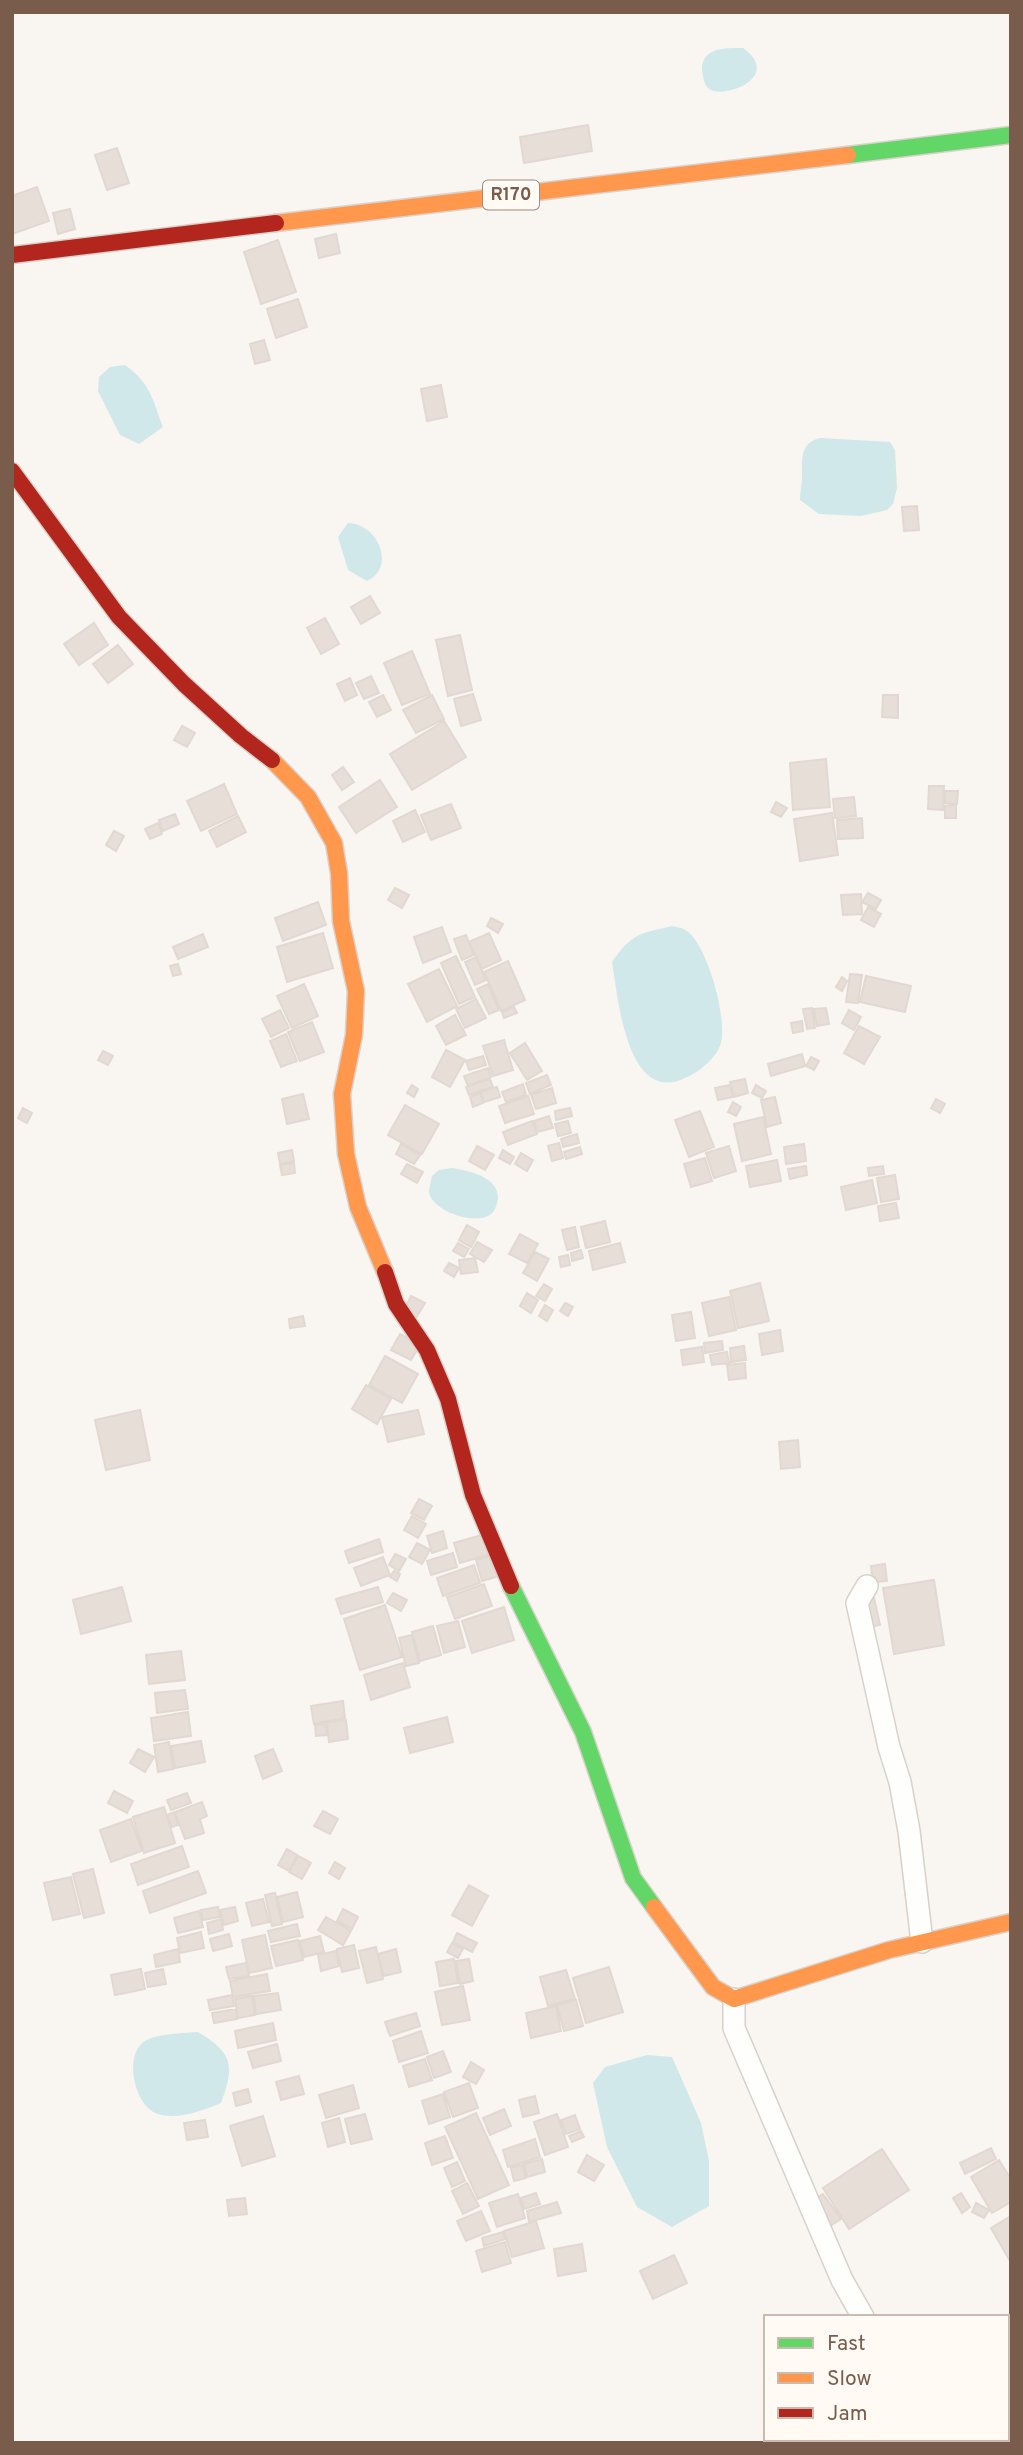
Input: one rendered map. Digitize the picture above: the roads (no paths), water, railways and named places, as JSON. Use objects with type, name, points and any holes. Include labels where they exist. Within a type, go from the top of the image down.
[{"type":"street","name":"R170","points":[[12,255],[1011,135]]},
{"type":"street","points":[[12,471],[119,618],[184,684],[241,736],[280,766],[309,797],[334,843],[339,873],[341,921],[356,991],[354,1035],[342,1094],[346,1154],[358,1207],[396,1304],[427,1350],[448,1399],[473,1495],[523,1613],[583,1732],[634,1878],[713,1987],[734,1999],[767,1991],[877,1954],[1011,1922]]},
{"type":"street","points":[[867,1587],[857,1603],[889,1748],[900,1782],[909,1831],[922,1942]]},
{"type":"street","points":[[734,1999],[734,2028],[842,2280],[862,2315]]},
{"type":"water","points":[[743,48],[754,59],[757,69],[753,77],[735,89],[714,91],[707,87],[702,71],[705,57],[715,50]]},
{"type":"water","points":[[125,365],[146,385],[163,427],[139,444],[120,435],[98,391],[99,377],[110,367]]},
{"type":"water","points":[[820,438],[890,442],[895,450],[897,488],[893,504],[887,510],[861,516],[819,514],[800,500],[802,458],[809,444]]},
{"type":"water","points":[[348,523],[359,525],[368,531],[380,548],[381,567],[376,575],[367,581],[348,570],[338,537]]},
{"type":"water","points":[[672,926],[687,931],[702,952],[715,986],[722,1020],[722,1035],[720,1046],[706,1065],[685,1078],[665,1083],[650,1077],[638,1063],[629,1044],[622,1022],[612,962],[625,945],[637,936]]},
{"type":"water","points":[[452,1168],[482,1176],[494,1185],[498,1199],[491,1214],[466,1218],[447,1211],[432,1200],[429,1193],[432,1176],[439,1170]]},
{"type":"water","points":[[198,2032],[218,2047],[228,2061],[228,2079],[221,2103],[182,2115],[158,2114],[143,2101],[134,2080],[134,2057],[138,2048],[145,2041],[156,2037]]},
{"type":"water","points":[[647,2055],[672,2057],[701,2123],[709,2161],[709,2206],[672,2227],[637,2207],[607,2147],[593,2083],[605,2067]]}]
